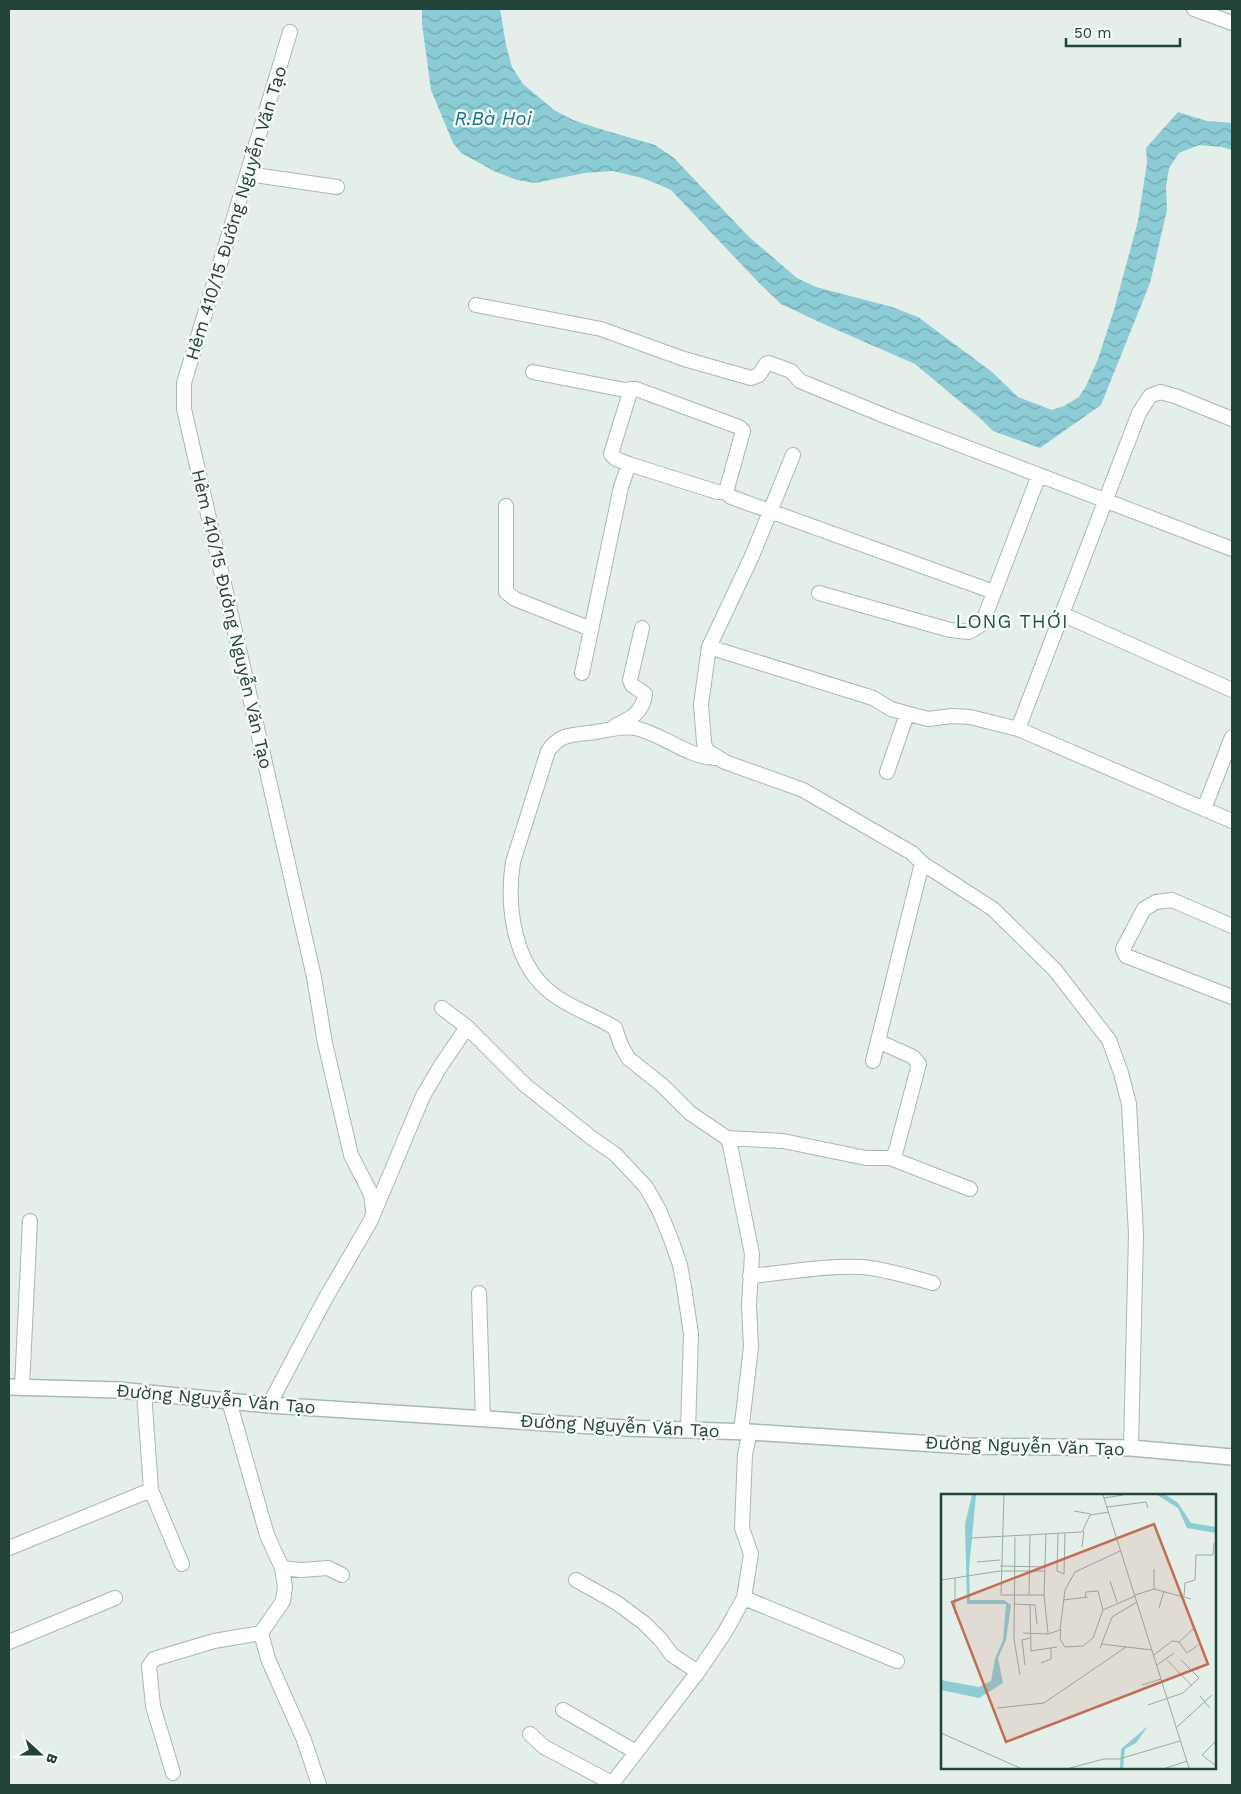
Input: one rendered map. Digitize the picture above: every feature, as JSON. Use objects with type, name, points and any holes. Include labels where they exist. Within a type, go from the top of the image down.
[{"type":"main road","name":"Đường Nguyễn Văn Tạo","points":[[15,1387],[119,1390],[269,1405],[625,1428],[746,1432],[966,1446],[1131,1448],[1232,1457]]},
{"type":"street","points":[[1194,9],[1232,23]]},
{"type":"street","name":"Hẻm 410/15 Đường Nguyễn Văn Tạo","points":[[290,32],[184,383],[184,409],[314,977],[325,1043],[351,1155],[371,1194],[374,1210]]},
{"type":"street","points":[[248,174],[337,187]]},
{"type":"street","points":[[476,305],[601,330],[684,359],[751,378],[759,375],[766,364],[769,363],[791,372],[800,381],[890,418],[1232,549]]},
{"type":"street","points":[[533,372],[625,390],[636,389],[734,424],[743,431],[726,492]]},
{"type":"street","points":[[631,389],[611,454],[616,459],[717,492],[726,492],[731,497],[994,592]]},
{"type":"street","points":[[1018,730],[1139,413],[1150,396],[1160,392],[1175,396],[1232,419]]},
{"type":"street","points":[[793,455],[752,556],[709,647],[701,704],[706,750],[718,758],[803,790],[912,854],[922,863],[994,909],[1055,970],[1109,1040],[1121,1072],[1129,1104],[1136,1234],[1131,1448]]},
{"type":"street","points":[[582,673],[621,487],[629,464]]},
{"type":"street","points":[[819,593],[950,630],[969,632],[982,624],[1039,475]]},
{"type":"street","points":[[506,506],[506,592],[515,599],[591,628]]},
{"type":"street","points":[[1062,614],[1232,690]]},
{"type":"street","points":[[608,730],[639,713],[644,701],[645,694],[632,685],[630,680],[642,628]]},
{"type":"street","points":[[709,647],[873,698],[891,709],[907,714],[928,719],[952,716],[970,717],[1018,730],[1232,821]]},
{"type":"street","points":[[886,772],[907,714]]},
{"type":"street","points":[[718,758],[706,758],[691,753],[662,737],[633,727],[576,734],[558,739],[548,751],[513,862],[510,880],[513,917],[518,942],[529,967],[542,986],[555,996],[615,1028],[628,1058],[663,1086],[690,1113],[727,1138],[783,1141],[848,1156],[890,1158],[970,1189]]},
{"type":"street","points":[[1204,809],[1232,737]]},
{"type":"street","points":[[873,1061],[922,863]]},
{"type":"street","points":[[1232,926],[1172,900],[1156,902],[1144,909],[1123,948],[1126,956],[1232,997]]},
{"type":"street","points":[[442,1008],[467,1027],[524,1084],[593,1139],[615,1154],[646,1187],[659,1210],[680,1265],[691,1334],[688,1430]]},
{"type":"street","points":[[269,1405],[324,1302],[370,1222],[423,1096],[467,1027]]},
{"type":"street","points":[[878,1040],[913,1057],[919,1064],[897,1147],[894,1155],[890,1158]]},
{"type":"street","points":[[530,1734],[544,1747],[611,1784],[698,1672],[725,1632],[744,1598],[751,1554],[742,1528],[751,1347],[749,1305],[752,1254],[727,1138]]},
{"type":"street","points":[[15,1387],[30,1220]]},
{"type":"street","points":[[750,1276],[836,1267],[863,1267],[894,1272],[933,1283]]},
{"type":"street","points":[[479,1293],[483,1419]]},
{"type":"street","points":[[144,1392],[151,1490],[182,1564]]},
{"type":"street","points":[[173,1773],[153,1706],[149,1666],[151,1662],[154,1659],[214,1641],[260,1633],[283,1600],[285,1586],[282,1568],[267,1535],[229,1401]]},
{"type":"street","points":[[9,1548],[151,1490]]},
{"type":"street","points":[[282,1568],[301,1570],[328,1568],[342,1575]]},
{"type":"street","points":[[576,1580],[617,1603],[644,1623],[661,1640],[672,1655],[698,1672]]},
{"type":"street","points":[[9,1642],[114,1598]]},
{"type":"street","points":[[744,1598],[897,1661]]},
{"type":"street","points":[[260,1633],[268,1658],[304,1740],[319,1785]]},
{"type":"street","points":[[563,1710],[636,1752]]},
{"type":"water","name":"R.Bà Hoi","points":[[422,9],[500,9],[512,67],[523,84],[554,110],[573,120],[655,145],[674,158],[749,237],[797,278],[816,287],[892,307],[918,317],[992,372],[1018,397],[1052,410],[1064,406],[1079,397],[1098,359],[1114,310],[1138,221],[1147,163],[1146,148],[1178,112],[1207,121],[1232,123],[1232,150],[1199,145],[1179,153],[1169,168],[1166,187],[1167,210],[1150,283],[1101,405],[1040,448],[993,431],[915,364],[781,304],[671,190],[646,179],[613,171],[585,173],[535,183],[517,180],[496,172],[461,153],[453,143],[431,90],[422,24]]},
{"type":"district","name":"LONG THỚI","points":[[1012,621]]}]
